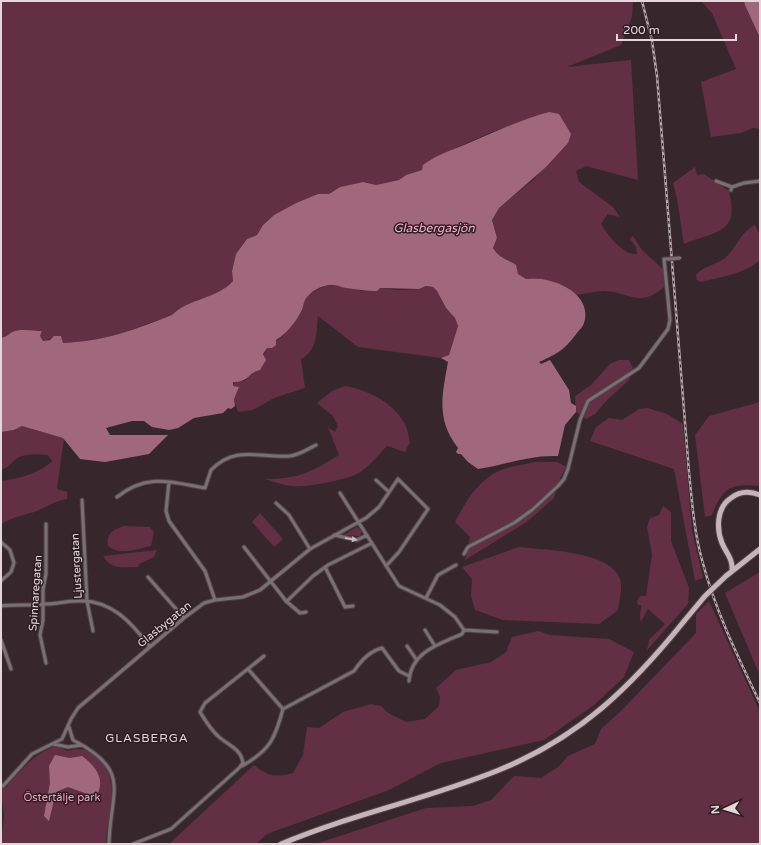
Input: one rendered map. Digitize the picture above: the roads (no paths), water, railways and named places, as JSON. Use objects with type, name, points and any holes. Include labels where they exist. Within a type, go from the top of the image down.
[{"type":"main road","points":[[732,571],[731,557],[724,547],[718,531],[718,520],[722,507],[736,494],[751,492],[760,495]]},
{"type":"main road","points":[[281,844],[347,819],[505,768],[540,750],[579,726],[616,697],[652,660],[705,596],[726,576],[760,550]]},
{"type":"main road","points":[[731,557],[744,561]]},
{"type":"street","points":[[716,181],[731,188],[744,183],[760,181]]},
{"type":"street","points":[[464,554],[468,547],[514,522],[532,510],[554,492],[564,479],[568,469],[580,420],[588,401],[639,368],[668,329],[670,320],[664,259],[684,257]]},
{"type":"street","points":[[117,497],[127,488],[139,483],[151,481],[169,482],[205,488],[211,470],[232,458],[252,453],[292,456],[316,445]]},
{"type":"street","name":"Glasbygatan","points":[[64,738],[78,708],[184,618],[204,603],[215,600],[243,597],[272,583],[310,549],[360,522],[375,511],[398,478],[428,509],[402,548],[386,566]]},
{"type":"street","points":[[376,480],[389,492]]},
{"type":"street","points":[[169,482],[166,511],[169,521],[205,570],[215,600]]},
{"type":"street","points":[[340,493],[401,588],[426,598],[455,617],[464,630]]},
{"type":"street","name":"Ljustergatan","points":[[82,500],[87,601],[93,631]]},
{"type":"street","points":[[276,503],[289,515],[310,549]]},
{"type":"street","name":"Spinnaregatan","points":[[46,524],[44,605],[40,635],[46,663]]},
{"type":"street","points":[[334,536],[357,540],[367,535]]},
{"type":"street","points":[[1,542],[10,550],[14,562],[11,572],[1,581]]},
{"type":"street","points":[[287,601],[325,567],[372,543]]},
{"type":"street","points":[[244,547],[287,601],[299,612],[306,612]]},
{"type":"street","points":[[426,598],[438,575],[456,565]]},
{"type":"street","points":[[325,567],[345,607],[353,606]]},
{"type":"street","points":[[148,577],[184,618]]},
{"type":"street","points":[[1,606],[44,605],[87,601],[104,604],[118,611],[137,630],[150,647]]},
{"type":"street","points":[[425,630],[435,646]]},
{"type":"street","points":[[464,630],[497,632]]},
{"type":"street","points":[[409,681],[409,676],[416,659],[435,646],[462,634],[464,630]]},
{"type":"street","points":[[1,640],[11,669]]},
{"type":"street","points":[[407,646],[416,659]]},
{"type":"street","points":[[133,844],[171,829],[241,766],[262,752],[274,738],[283,709],[354,671],[359,662],[377,649],[382,648],[399,671],[409,676]]},
{"type":"street","points":[[241,766],[243,763],[242,756],[217,736],[200,712],[205,703],[264,656]]},
{"type":"street","points":[[248,669],[283,709]]},
{"type":"street","points":[[69,725],[72,739],[71,746]]},
{"type":"street","points":[[63,745],[64,738]]},
{"type":"street","points":[[1,785],[3,786],[32,754],[64,738],[72,739],[103,759],[114,782],[115,799],[109,844]]},
{"type":"street","points":[[53,744],[68,747],[82,745]]},
{"type":"water","points":[[744,1],[760,1],[760,38],[745,5]]},
{"type":"water","name":"Glasbergasjön","points":[[549,112],[559,114],[571,134],[568,143],[546,167],[499,208],[492,220],[497,238],[493,248],[501,257],[516,265],[518,274],[526,279],[536,278],[546,280],[567,288],[576,294],[582,302],[585,312],[583,326],[565,347],[539,362],[541,364],[550,360],[569,390],[571,403],[576,406],[576,412],[565,425],[558,456],[536,457],[478,469],[468,462],[461,454],[456,452],[458,448],[446,427],[442,407],[448,362],[441,358],[449,355],[458,326],[455,318],[446,308],[437,291],[433,287],[426,286],[419,289],[380,288],[377,291],[344,288],[336,285],[330,285],[313,291],[305,300],[302,311],[293,324],[276,340],[276,345],[272,348],[267,348],[263,354],[266,360],[260,370],[256,371],[242,381],[233,382],[233,386],[239,387],[234,399],[235,406],[231,409],[228,408],[223,413],[194,418],[178,428],[169,430],[152,427],[144,421],[132,421],[106,428],[110,435],[168,435],[149,454],[105,462],[80,459],[63,438],[22,426],[14,430],[1,432],[1,338],[12,332],[27,330],[42,331],[40,336],[43,341],[50,340],[54,336],[61,336],[63,343],[93,340],[119,334],[172,315],[186,305],[219,292],[233,281],[232,271],[236,254],[247,239],[257,235],[263,225],[274,215],[296,203],[318,194],[329,194],[340,187],[363,182],[376,185],[399,180],[406,175],[422,170],[423,165],[440,155],[519,122]]},
{"type":"water","points":[[55,755],[70,758],[82,756],[91,763],[97,772],[100,787],[98,793],[90,795],[68,787],[56,792],[49,821],[44,816],[50,783],[49,766]]},
{"type":"railway","points":[[642,1],[652,41],[657,76],[689,472],[695,527],[699,549],[713,597],[743,668],[760,703]]},
{"type":"district","name":"GLASBERGA","points":[[147,738]]},
{"type":"park label","name":"Östertälje park","points":[[62,797]]}]
